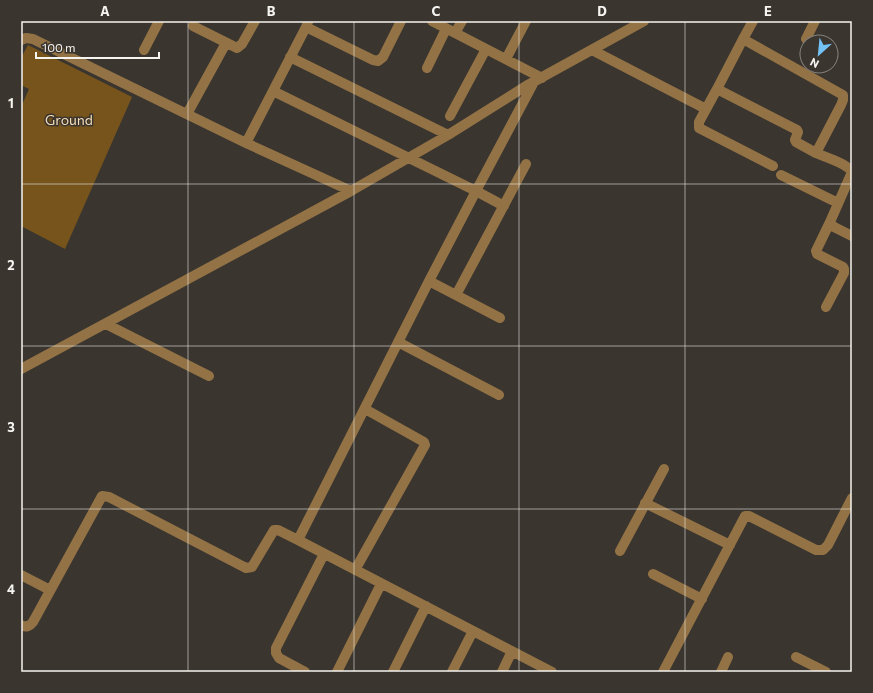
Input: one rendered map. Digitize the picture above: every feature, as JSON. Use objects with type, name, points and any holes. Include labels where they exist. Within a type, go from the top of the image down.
[{"type":"street","points":[[144,50],[159,21]]},
{"type":"street","points":[[193,26],[237,48],[240,47],[254,21]]},
{"type":"street","points":[[246,143],[308,24],[373,60],[378,61],[383,57],[401,21]]},
{"type":"street","points":[[432,21],[506,59],[538,80]]},
{"type":"street","points":[[426,68],[451,31],[462,21]]},
{"type":"street","points":[[506,59],[526,21]]},
{"type":"street","points":[[21,369],[351,191],[448,135],[538,80],[644,21]]},
{"type":"street","points":[[753,21],[699,122],[699,128],[773,166]]},
{"type":"street","points":[[808,34],[815,21]]},
{"type":"street","points":[[21,40],[26,38],[33,40],[246,143],[351,191]]},
{"type":"street","points":[[743,39],[843,95],[841,105],[816,153]]},
{"type":"street","points":[[186,114],[226,43]]},
{"type":"street","points":[[450,116],[486,49]]},
{"type":"street","points":[[592,50],[706,109]]},
{"type":"street","points":[[290,57],[448,135]]},
{"type":"street","points":[[298,540],[429,281],[476,191],[538,80]]},
{"type":"street","points":[[717,88],[797,130],[796,142],[816,153],[846,166],[852,172],[816,250],[817,254],[844,269],[844,273],[826,307]]},
{"type":"street","points":[[273,91],[504,206]]},
{"type":"street","points":[[456,295],[526,164]]},
{"type":"street","points":[[781,175],[838,203]]},
{"type":"street","points":[[830,222],[834,227],[852,236]]},
{"type":"street","points":[[429,281],[500,318]]},
{"type":"street","points":[[106,324],[209,376]]},
{"type":"street","points":[[398,342],[499,395]]},
{"type":"street","points":[[355,570],[425,445],[424,442],[365,409]]},
{"type":"street","points":[[620,551],[664,469]]},
{"type":"street","points":[[21,625],[30,625],[100,498],[105,496],[246,568],[252,567],[274,530],[278,530],[552,672]]},
{"type":"street","points":[[663,672],[745,516],[816,550],[824,550],[852,498]]},
{"type":"street","points":[[645,503],[730,545]]},
{"type":"street","points":[[305,672],[279,658],[276,653],[276,648],[324,554]]},
{"type":"street","points":[[21,574],[50,590]]},
{"type":"street","points":[[653,574],[702,598]]},
{"type":"street","points":[[337,672],[381,584]]},
{"type":"street","points":[[393,672],[426,606]]},
{"type":"street","points":[[452,672],[473,631]]},
{"type":"street","points":[[502,672],[512,651]]},
{"type":"street","points":[[721,672],[728,657]]},
{"type":"street","points":[[796,657],[826,672]]},
{"type":"green space","name":"Ground","points":[[28,45],[132,97],[65,249],[21,226],[21,107],[29,89],[21,85],[21,58]]}]
